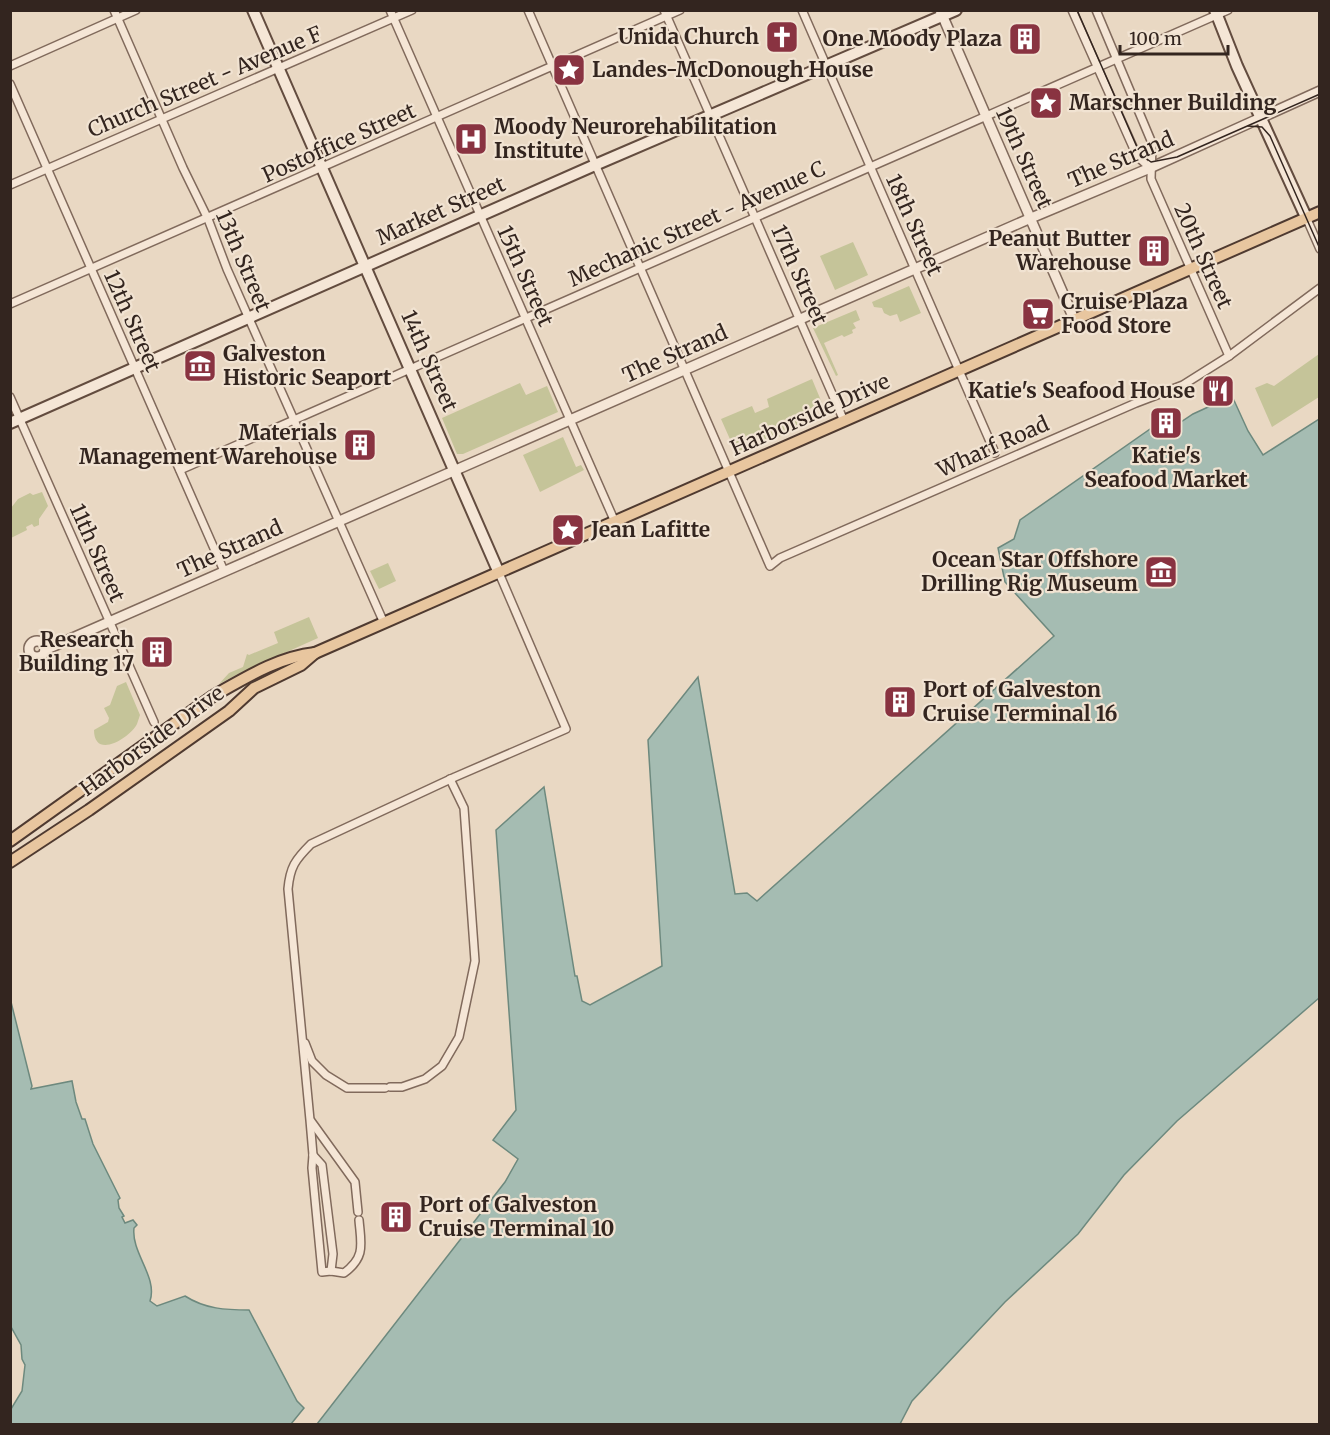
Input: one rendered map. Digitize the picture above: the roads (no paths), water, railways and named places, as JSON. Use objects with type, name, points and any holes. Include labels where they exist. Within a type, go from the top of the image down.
[{"type":"main road","name":"14th Street","points":[[253,10],[499,573]]},
{"type":"main road","name":"Market Street","points":[[15,421],[595,165],[827,66],[941,13],[956,10]]},
{"type":"main road","points":[[1216,13],[1306,218]]},
{"type":"main road","name":"Harborside Drive","points":[[12,859],[89,810],[229,711],[254,688],[301,665],[315,653],[1320,212]]},
{"type":"main road","name":"Harborside Drive","points":[[10,841],[213,696],[245,677],[296,655],[315,653]]},
{"type":"main road","points":[[77,791],[89,810]]},
{"type":"street","name":"13th Street","points":[[114,10],[384,623]]},
{"type":"street","points":[[10,66],[136,10]]},
{"type":"street","name":"15th Street","points":[[390,10],[615,522]]},
{"type":"street","name":"Church Street - Avenue F","points":[[10,185],[412,10]]},
{"type":"street","points":[[528,10],[729,472]]},
{"type":"street","name":"Postoffice Street","points":[[10,304],[552,68],[665,13],[680,10]]},
{"type":"street","name":"18th Street","points":[[802,10],[995,453]]},
{"type":"street","name":"20th Street","points":[[1072,10],[1137,156],[1150,168]]},
{"type":"street","name":"20th Street","points":[[1096,10],[1152,143],[1151,179],[1229,356]]},
{"type":"street","name":"Mechanic Street - Avenue C","points":[[180,470],[1117,59],[1216,13],[1228,10]]},
{"type":"street","name":"17th Street","points":[[665,13],[844,421]]},
{"type":"street","name":"19th Street","points":[[941,13],[1074,319]]},
{"type":"street","name":"12th Street","points":[[10,84],[224,571]]},
{"type":"street","name":"The Strand","points":[[45,650],[1320,92]]},
{"type":"street","points":[[1306,218],[1320,249]]},
{"type":"street","name":"Wharf Road","points":[[729,472],[770,566],[780,558],[1136,403],[1183,385],[1229,356],[1320,288]]},
{"type":"street","name":"11th Street","points":[[10,397],[15,421],[154,722]]},
{"type":"street","name":"14th Street","points":[[450,779],[566,729],[499,573]]},
{"type":"street","points":[[302,1034],[312,1061],[326,1075],[347,1088],[402,1087],[424,1079],[442,1066],[459,1037],[475,961],[464,808],[450,779],[311,844],[298,857],[289,872],[288,889],[322,1272],[344,1273],[353,1267],[362,1251],[355,1182],[310,1120]]},
{"type":"street","points":[[313,1155],[322,1166],[333,1254],[330,1271]]},
{"type":"tram line","points":[[1077,10],[1140,154],[1151,162],[1177,157],[1320,94]]},
{"type":"tram line","points":[[1248,126],[1262,127],[1270,136],[1320,249]]},
{"type":"place","name":"Unida Church","points":[[782,37]]},
{"type":"place","name":"One Moody Plaza","points":[[1025,39]]},
{"type":"place","name":"Landes-McDonough House","points":[[569,70]]},
{"type":"place","name":"Marschner Building","points":[[1046,103]]},
{"type":"place","name":"Moody Neurorehabilitation Institute","points":[[471,139]]},
{"type":"place","name":"Peanut Butter Warehouse","points":[[1154,251]]},
{"type":"place","name":"Cruise Plaza Food Store","points":[[1038,314]]},
{"type":"place","name":"Galveston Historic Seaport","points":[[200,366]]},
{"type":"place","name":"Katie's Seafood House","points":[[1218,391]]},
{"type":"place","name":"Katie's Seafood Market","points":[[1166,423]]},
{"type":"place","name":"Materials Management Warehouse","points":[[360,445]]},
{"type":"place","name":"Jean Lafitte","points":[[568,530]]},
{"type":"place","name":"Ocean Star Offshore Drilling Rig Museum","points":[[1161,572]]},
{"type":"place","name":"Research Building 17","points":[[157,652]]},
{"type":"place","name":"Port of Galveston Cruise Terminal 16","points":[[900,702]]},
{"type":"place","name":"Port of Galveston Cruise Terminal 10","points":[[396,1217]]}]
